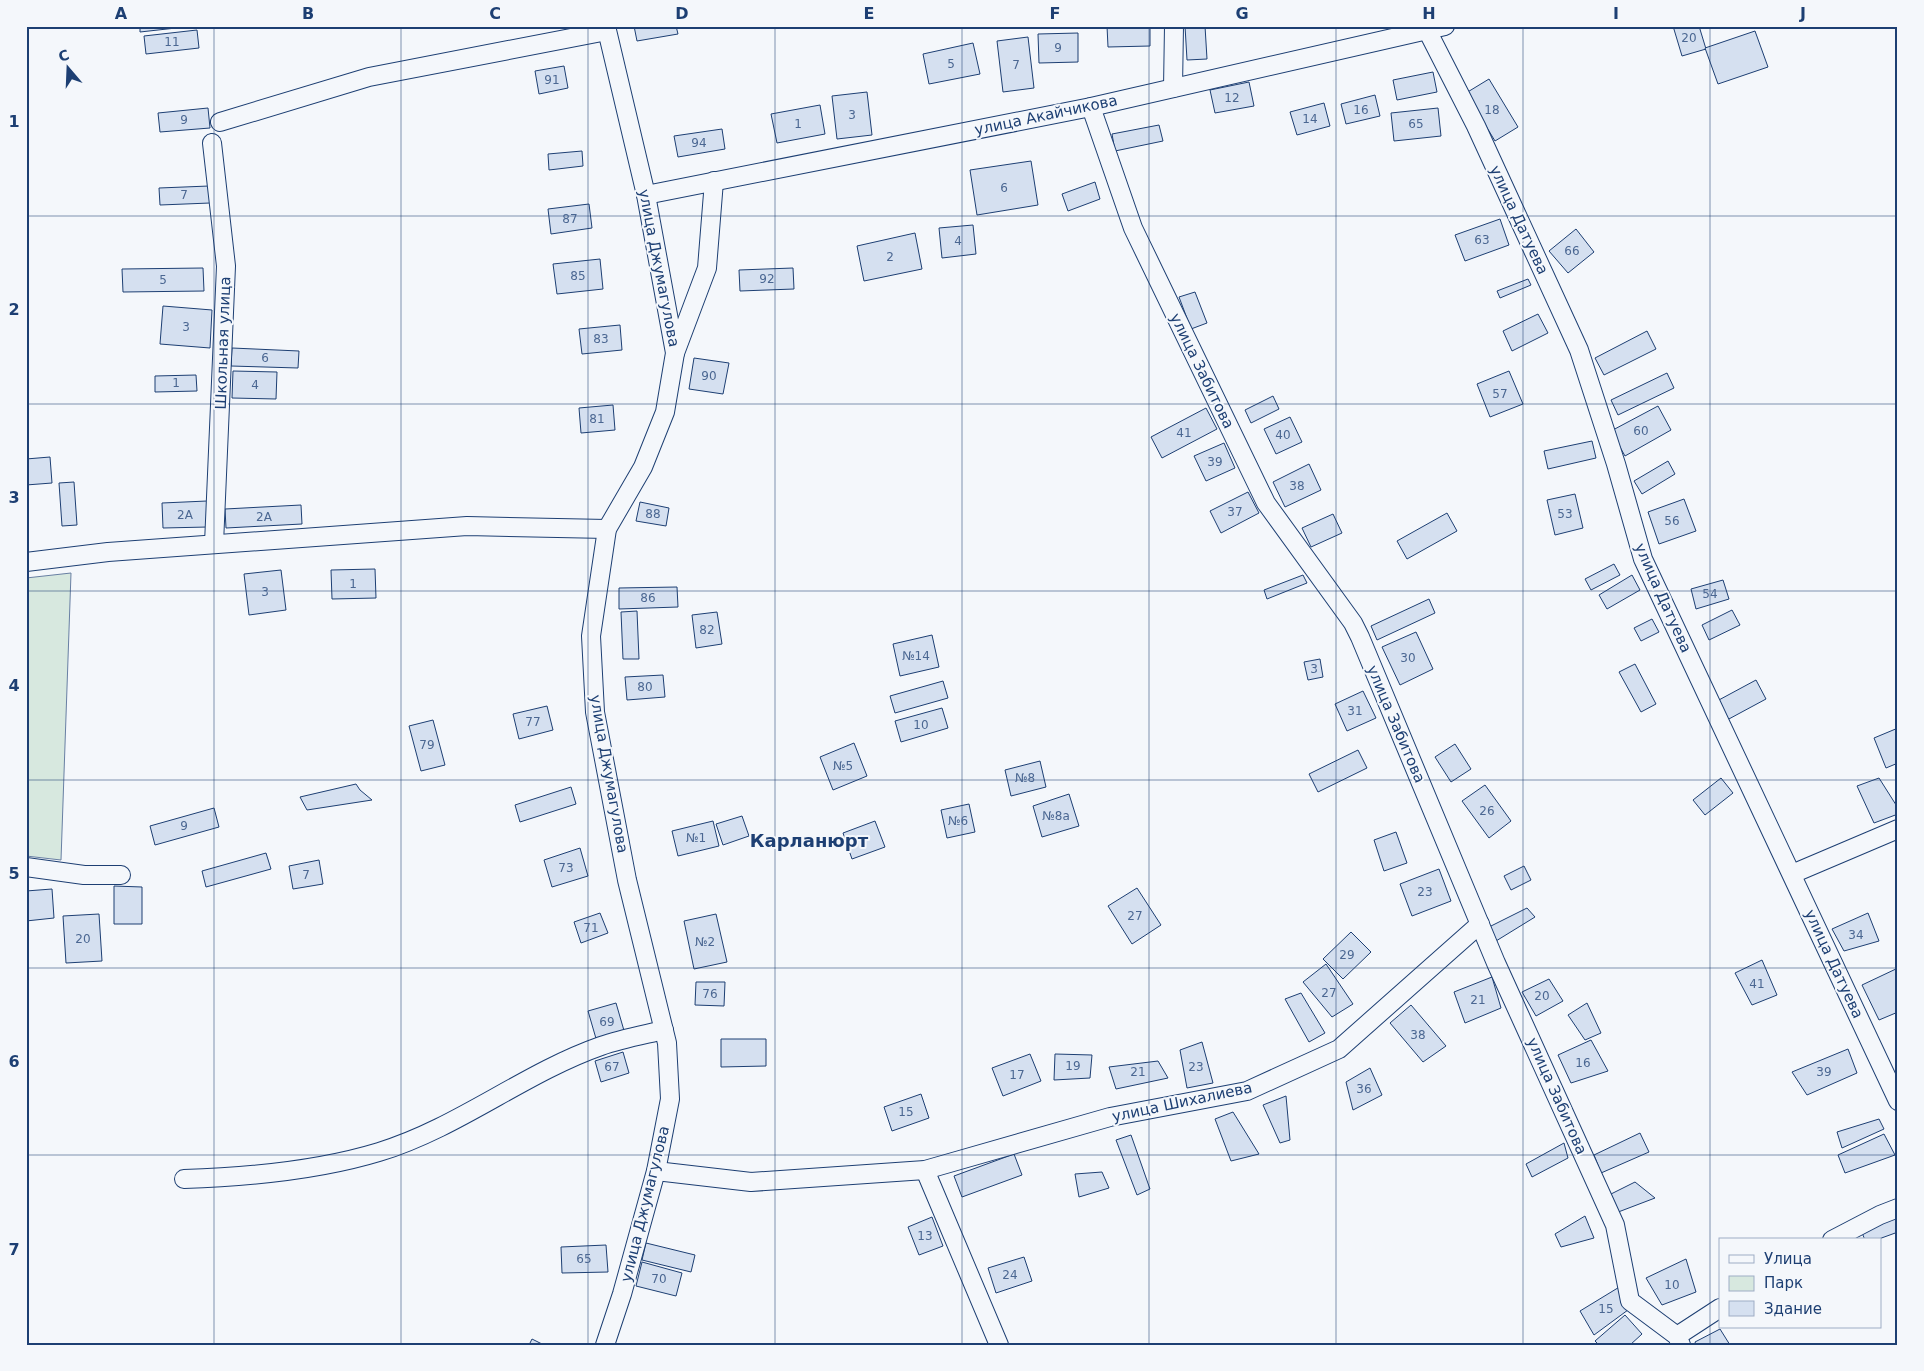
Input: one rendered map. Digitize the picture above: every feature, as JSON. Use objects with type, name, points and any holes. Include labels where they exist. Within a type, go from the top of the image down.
[{"type":"street","points":[[1173,88],[1174,26]]},
{"type":"street","name":"улица Акайчикова","points":[[646,195],[1092,107],[1445,26]]},
{"type":"street","points":[[220,122],[369,77],[607,29]]},
{"type":"street","name":"улица Джумагулова","points":[[605,1345],[622,1294],[656,1170],[670,1099],[667,1043],[627,880],[595,712],[591,636],[607,529],[643,467],[665,412],[675,354],[646,195],[607,29]]},
{"type":"street","name":"улица Датуева","points":[[1426,30],[1476,126],[1579,350],[1616,464],[1643,559],[1898,1101]]},
{"type":"street","name":"улица Забитова","points":[[1092,107],[1133,228],[1266,503],[1353,623],[1480,924],[1616,1225],[1630,1300],[1679,1341]]},
{"type":"street","name":"Школьная улица","points":[[212,143],[226,266],[214,544]]},
{"type":"street","points":[[675,354],[707,268],[714,181]]},
{"type":"street","points":[[26,562],[108,552],[467,526],[607,529]]},
{"type":"street","points":[[1792,874],[1898,829]]},
{"type":"street","points":[[26,867],[84,875],[121,875]]},
{"type":"street","name":"улица Шихалиева","points":[[656,1170],[751,1182],[926,1170],[1110,1117],[1248,1091],[1340,1049],[1480,924]]},
{"type":"street","points":[[184,1178],[225,1177],[306,1167],[379,1152],[446,1124],[524,1082],[601,1046],[664,1030]]},
{"type":"street","points":[[926,1170],[998,1345]]},
{"type":"street","points":[[1836,1238],[1880,1215],[1898,1208]]},
{"type":"street","points":[[1679,1341],[1719,1309]]},
{"type":"green space","points":[[71,573],[61,860],[26,856],[26,578]]},
{"type":"building","points":[[140,26],[194,26],[140,32]]},
{"type":"building","points":[[634,26],[676,26],[678,34],[637,41]]},
{"type":"building","points":[[1107,26],[1150,26],[1150,46],[1108,47]]},
{"type":"building","points":[[1185,26],[1205,26],[1207,59],[1187,60]]},
{"type":"building","points":[[1673,26],[1699,26],[1706,49],[1682,56]]},
{"type":"building","points":[[197,30],[199,48],[146,54],[144,36]]},
{"type":"building","points":[[1755,31],[1768,67],[1718,84],[1705,48]]},
{"type":"building","points":[[1078,33],[1078,62],[1039,63],[1038,34]]},
{"type":"building","points":[[1028,37],[1034,88],[1003,92],[997,41]]},
{"type":"building","points":[[973,43],[980,74],[929,84],[923,54]]},
{"type":"building","points":[[564,66],[568,88],[539,94],[535,71]]},
{"type":"building","points":[[1433,72],[1437,92],[1397,100],[1393,80]]},
{"type":"building","points":[[1489,79],[1518,127],[1495,141],[1466,93]]},
{"type":"building","points":[[1249,82],[1254,106],[1215,113],[1210,90]]},
{"type":"building","points":[[867,92],[872,135],[837,139],[832,96]]},
{"type":"building","points":[[1375,95],[1380,116],[1346,124],[1341,104]]},
{"type":"building","points":[[1324,103],[1330,126],[1297,135],[1290,112]]},
{"type":"building","points":[[820,105],[825,134],[777,143],[771,114]]},
{"type":"building","points":[[208,108],[210,128],[160,132],[158,113]]},
{"type":"building","points":[[1438,108],[1441,136],[1394,141],[1391,113]]},
{"type":"building","points":[[1159,125],[1163,141],[1115,151],[1112,134]]},
{"type":"building","points":[[722,129],[725,149],[678,157],[674,136]]},
{"type":"building","points":[[582,151],[583,166],[549,170],[548,154]]},
{"type":"building","points":[[1031,161],[1038,205],[977,215],[970,170]]},
{"type":"building","points":[[1095,182],[1100,199],[1068,211],[1062,194]]},
{"type":"building","points":[[209,186],[210,203],[160,205],[159,188]]},
{"type":"building","points":[[589,204],[592,228],[551,234],[548,209]]},
{"type":"building","points":[[1500,219],[1509,245],[1465,261],[1455,235]]},
{"type":"building","points":[[973,225],[976,254],[942,258],[939,228]]},
{"type":"building","points":[[1576,229],[1594,252],[1568,273],[1549,251]]},
{"type":"building","points":[[915,233],[922,269],[864,281],[857,246]]},
{"type":"building","points":[[600,259],[603,289],[557,294],[553,264]]},
{"type":"building","points":[[203,268],[204,291],[123,292],[122,269]]},
{"type":"building","points":[[793,268],[794,289],[740,291],[739,270]]},
{"type":"building","points":[[1528,279],[1531,285],[1500,298],[1497,291]]},
{"type":"building","points":[[1195,292],[1207,323],[1191,329],[1179,297]]},
{"type":"building","points":[[163,306],[212,310],[210,348],[160,344]]},
{"type":"building","points":[[1538,314],[1548,333],[1512,351],[1503,331]]},
{"type":"building","points":[[620,325],[622,350],[582,354],[579,329]]},
{"type":"building","points":[[1647,331],[1656,349],[1604,375],[1595,358]]},
{"type":"building","points":[[232,348],[299,351],[298,368],[231,366]]},
{"type":"building","points":[[694,358],[729,363],[723,394],[689,389]]},
{"type":"building","points":[[233,371],[277,372],[276,399],[232,398]]},
{"type":"building","points":[[1509,371],[1523,404],[1490,417],[1477,384]]},
{"type":"building","points":[[1667,373],[1674,388],[1618,415],[1611,400]]},
{"type":"building","points":[[196,375],[197,391],[155,392],[155,376]]},
{"type":"building","points":[[1273,396],[1279,409],[1251,423],[1245,410]]},
{"type":"building","points":[[613,405],[615,430],[581,433],[579,408]]},
{"type":"building","points":[[1658,406],[1671,430],[1625,456],[1611,431]]},
{"type":"building","points":[[1206,408],[1217,429],[1162,458],[1151,437]]},
{"type":"building","points":[[1290,417],[1302,442],[1276,454],[1264,429]]},
{"type":"building","points":[[1592,441],[1596,458],[1548,469],[1544,451]]},
{"type":"building","points":[[1224,443],[1235,468],[1206,481],[1194,456]]},
{"type":"building","points":[[50,457],[52,483],[26,485],[26,459]]},
{"type":"building","points":[[1668,461],[1675,474],[1642,494],[1634,481]]},
{"type":"building","points":[[1309,464],[1321,490],[1285,507],[1273,482]]},
{"type":"building","points":[[74,482],[77,525],[62,526],[59,483]]},
{"type":"building","points":[[1248,492],[1259,513],[1221,533],[1210,511]]},
{"type":"building","points":[[1575,494],[1583,528],[1555,535],[1547,500]]},
{"type":"building","points":[[1684,499],[1696,531],[1659,544],[1648,512]]},
{"type":"building","points":[[207,501],[208,527],[163,528],[162,503]]},
{"type":"building","points":[[640,502],[669,508],[666,526],[636,521]]},
{"type":"building","points":[[301,505],[302,524],[226,528],[225,509]]},
{"type":"building","points":[[1447,513],[1457,531],[1407,559],[1397,541]]},
{"type":"building","points":[[1333,514],[1342,533],[1311,547],[1302,528]]},
{"type":"building","points":[[1614,564],[1620,575],[1591,590],[1585,579]]},
{"type":"building","points":[[375,569],[376,598],[332,599],[331,570]]},
{"type":"building","points":[[281,570],[286,610],[249,615],[244,574]]},
{"type":"building","points":[[1303,575],[1307,583],[1267,599],[1264,590]]},
{"type":"building","points":[[1632,575],[1640,590],[1607,609],[1599,595]]},
{"type":"building","points":[[1723,580],[1729,599],[1696,609],[1691,589]]},
{"type":"building","points":[[677,587],[678,607],[619,609],[619,588]]},
{"type":"building","points":[[1429,599],[1435,613],[1377,640],[1371,626]]},
{"type":"building","points":[[1732,610],[1740,625],[1709,640],[1702,625]]},
{"type":"building","points":[[637,611],[639,659],[623,659],[621,612]]},
{"type":"building","points":[[717,612],[722,644],[696,648],[692,615]]},
{"type":"building","points":[[1652,619],[1659,632],[1641,641],[1634,628]]},
{"type":"building","points":[[1416,632],[1433,669],[1400,685],[1382,647]]},
{"type":"building","points":[[932,635],[939,667],[900,676],[893,644]]},
{"type":"building","points":[[1320,659],[1323,677],[1308,680],[1304,662]]},
{"type":"building","points":[[1635,664],[1656,704],[1641,712],[1619,672]]},
{"type":"building","points":[[663,675],[665,697],[627,700],[625,677]]},
{"type":"building","points":[[1756,680],[1766,699],[1727,720],[1717,701]]},
{"type":"building","points":[[943,681],[948,698],[895,713],[890,696]]},
{"type":"building","points":[[1363,691],[1376,718],[1347,731],[1335,704]]},
{"type":"building","points":[[547,706],[553,730],[519,739],[513,714]]},
{"type":"building","points":[[942,708],[948,728],[901,742],[895,721]]},
{"type":"building","points":[[433,720],[445,765],[421,771],[409,726]]},
{"type":"building","points":[[1898,728],[1898,763],[1886,768],[1874,738]]},
{"type":"building","points":[[854,743],[867,776],[833,790],[820,757]]},
{"type":"building","points":[[1455,744],[1471,769],[1451,782],[1435,757]]},
{"type":"building","points":[[1358,750],[1367,768],[1318,792],[1309,774]]},
{"type":"building","points":[[1040,761],[1046,787],[1011,796],[1005,770]]},
{"type":"building","points":[[1721,778],[1733,793],[1705,815],[1693,800]]},
{"type":"building","points":[[1879,778],[1898,808],[1898,814],[1874,823],[1857,786]]},
{"type":"building","points":[[356,784],[372,800],[307,810],[300,797]]},
{"type":"building","points":[[1485,785],[1511,821],[1489,838],[1462,801]]},
{"type":"building","points":[[571,787],[576,804],[520,822],[515,805]]},
{"type":"building","points":[[1069,794],[1079,826],[1042,837],[1033,806]]},
{"type":"building","points":[[969,804],[975,832],[947,838],[941,810]]},
{"type":"building","points":[[214,808],[219,827],[155,845],[150,826]]},
{"type":"building","points":[[742,816],[749,836],[723,845],[716,824]]},
{"type":"building","points":[[713,821],[719,846],[678,856],[672,831]]},
{"type":"building","points":[[875,821],[885,847],[852,859],[843,833]]},
{"type":"building","points":[[1396,832],[1407,863],[1384,871],[1374,840]]},
{"type":"building","points":[[580,848],[588,876],[552,887],[544,860]]},
{"type":"building","points":[[266,853],[271,869],[206,887],[202,871]]},
{"type":"building","points":[[319,860],[323,884],[293,889],[289,866]]},
{"type":"building","points":[[1524,866],[1531,880],[1511,890],[1504,876]]},
{"type":"building","points":[[1439,869],[1451,901],[1412,916],[1400,884]]},
{"type":"building","points":[[114,886],[142,887],[142,924],[114,924]]},
{"type":"building","points":[[1137,888],[1161,925],[1132,944],[1108,906]]},
{"type":"building","points":[[52,889],[54,918],[26,921],[26,891]]},
{"type":"building","points":[[1527,908],[1535,917],[1496,941],[1489,927]]},
{"type":"building","points":[[600,913],[608,933],[581,943],[574,922]]},
{"type":"building","points":[[1868,913],[1879,941],[1844,951],[1832,929]]},
{"type":"building","points":[[99,914],[102,961],[66,963],[63,916]]},
{"type":"building","points":[[716,914],[727,962],[694,969],[684,921]]},
{"type":"building","points":[[1351,932],[1371,952],[1343,979],[1323,959]]},
{"type":"building","points":[[1762,960],[1777,995],[1752,1005],[1735,973]]},
{"type":"building","points":[[1326,964],[1353,1004],[1332,1017],[1303,982]]},
{"type":"building","points":[[1898,968],[1898,1012],[1879,1020],[1862,985]]},
{"type":"building","points":[[1492,977],[1501,1008],[1465,1023],[1454,992]]},
{"type":"building","points":[[1549,979],[1563,1001],[1536,1016],[1522,992]]},
{"type":"building","points":[[696,982],[725,982],[724,1006],[695,1005]]},
{"type":"building","points":[[1301,993],[1325,1033],[1309,1042],[1285,999]]},
{"type":"building","points":[[616,1003],[625,1034],[597,1042],[588,1011]]},
{"type":"building","points":[[1587,1003],[1601,1033],[1585,1040],[1568,1015]]},
{"type":"building","points":[[1411,1005],[1446,1046],[1423,1062],[1390,1023]]},
{"type":"building","points":[[721,1039],[766,1039],[766,1066],[721,1067]]},
{"type":"building","points":[[1591,1040],[1608,1071],[1571,1083],[1558,1055]]},
{"type":"building","points":[[1202,1042],[1213,1083],[1187,1088],[1180,1050]]},
{"type":"building","points":[[1848,1049],[1857,1073],[1807,1095],[1792,1072]]},
{"type":"building","points":[[623,1052],[629,1073],[601,1082],[595,1061]]},
{"type":"building","points":[[1030,1054],[1041,1081],[1003,1096],[992,1068]]},
{"type":"building","points":[[1055,1054],[1092,1055],[1090,1078],[1054,1080]]},
{"type":"building","points":[[1158,1061],[1168,1078],[1116,1089],[1109,1067]]},
{"type":"building","points":[[1370,1068],[1382,1095],[1353,1110],[1346,1082]]},
{"type":"building","points":[[921,1094],[929,1118],[892,1131],[884,1107]]},
{"type":"building","points":[[1286,1096],[1290,1140],[1280,1143],[1263,1105]]},
{"type":"building","points":[[1233,1112],[1259,1154],[1231,1161],[1215,1119]]},
{"type":"building","points":[[1879,1119],[1884,1129],[1842,1148],[1837,1132]]},
{"type":"building","points":[[1640,1133],[1649,1152],[1601,1173],[1594,1155]]},
{"type":"building","points":[[1884,1134],[1895,1155],[1845,1173],[1838,1155]]},
{"type":"building","points":[[1131,1135],[1150,1189],[1137,1195],[1116,1140]]},
{"type":"building","points":[[1564,1143],[1568,1158],[1532,1177],[1526,1164]]},
{"type":"building","points":[[1014,1154],[1022,1175],[962,1197],[954,1176]]},
{"type":"building","points":[[1102,1172],[1109,1188],[1079,1197],[1075,1174]]},
{"type":"building","points":[[1635,1182],[1655,1198],[1613,1214],[1609,1195]]},
{"type":"building","points":[[1898,1213],[1898,1232],[1882,1238],[1864,1238],[1860,1228]]},
{"type":"building","points":[[1585,1216],[1594,1238],[1561,1247],[1555,1234]]},
{"type":"building","points":[[932,1217],[943,1246],[919,1255],[908,1227]]},
{"type":"building","points":[[646,1243],[695,1255],[691,1272],[642,1260]]},
{"type":"building","points":[[606,1245],[608,1272],[562,1273],[561,1247]]},
{"type":"building","points":[[1024,1257],[1032,1281],[996,1293],[988,1268]]},
{"type":"building","points":[[1686,1259],[1696,1292],[1662,1305],[1646,1278]]},
{"type":"building","points":[[642,1262],[682,1273],[676,1296],[636,1286]]},
{"type":"building","points":[[1621,1286],[1632,1307],[1594,1335],[1580,1311]]},
{"type":"building","points":[[1625,1315],[1642,1334],[1630,1345],[1599,1345],[1595,1341]]},
{"type":"building","points":[[1720,1329],[1730,1345],[1696,1345],[1695,1342]]},
{"type":"building","points":[[532,1339],[544,1345],[529,1345]]},
{"type":"district","name":"Карланюрт","points":[[809,840]]}]
